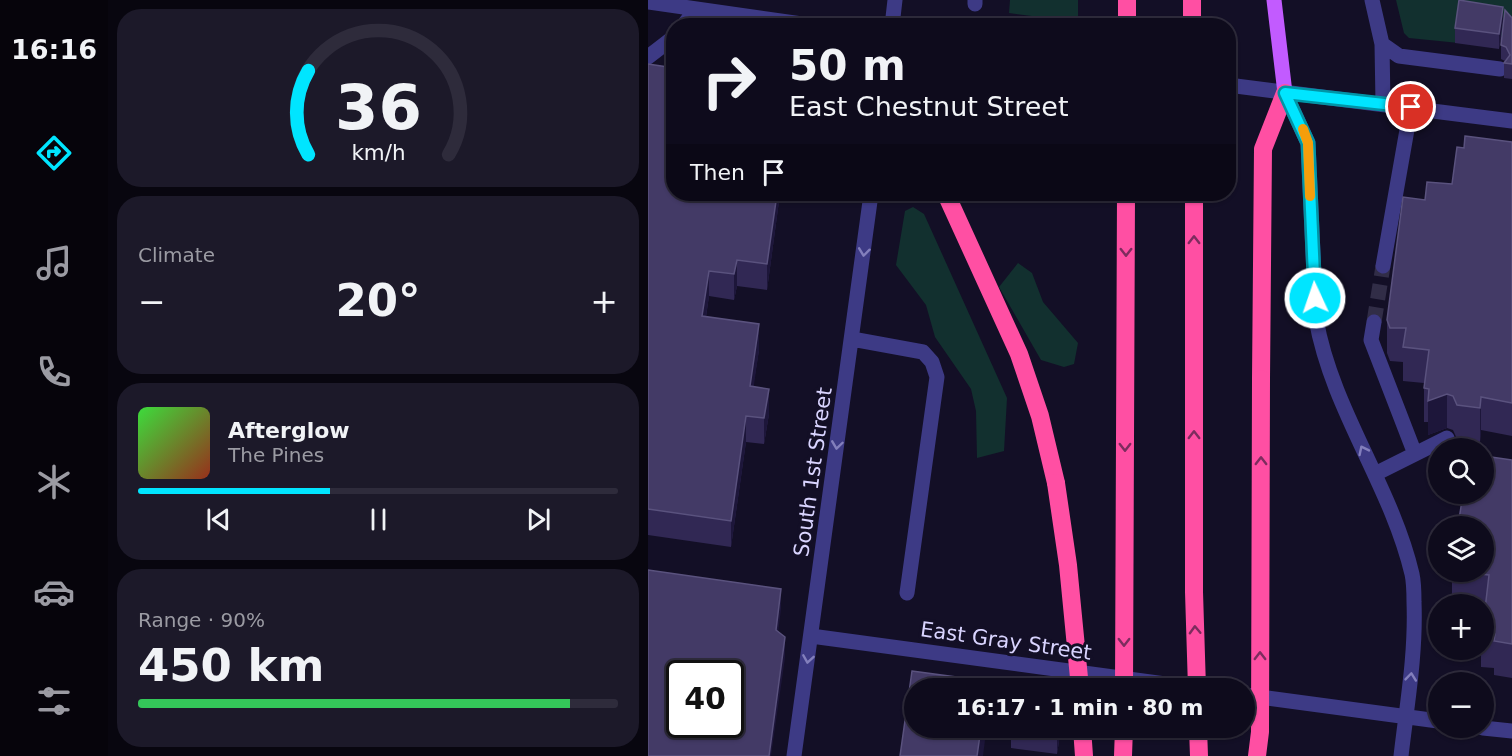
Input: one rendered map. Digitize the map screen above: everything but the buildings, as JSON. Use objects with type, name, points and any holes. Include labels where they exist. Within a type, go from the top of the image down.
[{"type":"highway","points":[[1127,0],[1127,18]]},
{"type":"highway","points":[[1192,0],[1192,18]]},
{"type":"highway","points":[[1257,756],[1260,720],[1263,149],[1285,93]]},
{"type":"highway","points":[[949,201],[1019,354],[1040,416],[1056,483],[1068,565],[1079,678]]},
{"type":"highway","points":[[1124,678],[1126,201]]},
{"type":"highway","points":[[1194,201],[1196,678]]},
{"type":"highway","points":[[1083,738],[1084,756]]},
{"type":"highway","points":[[1124,738],[1124,756]]},
{"type":"highway","points":[[1198,738],[1199,756]]},
{"type":"main road","points":[[1274,0],[1285,93]]},
{"type":"street","points":[[892,18],[895,0]]},
{"type":"street","points":[[1372,0],[1382,44],[1383,104]]},
{"type":"street","points":[[648,2],[678,3],[695,10],[756,18]]},
{"type":"street","points":[[689,18],[695,10]]},
{"type":"street","points":[[648,57],[666,43]]},
{"type":"street","points":[[1382,44],[1399,56],[1500,69]]},
{"type":"street","points":[[1236,86],[1512,121]]},
{"type":"street","points":[[1285,93],[1308,143],[1316,319],[1321,348],[1341,405],[1391,509],[1413,577],[1415,629],[1401,756]]},
{"type":"street","points":[[1383,266],[1411,107]]},
{"type":"street","name":"South 1st Street","points":[[794,756],[870,201]]},
{"type":"street","points":[[1374,322],[1371,340],[1415,454]]},
{"type":"street","points":[[852,339],[923,352],[933,362],[937,376],[908,593]]},
{"type":"street","points":[[1375,474],[1428,448]]},
{"type":"street","name":"East Gray Street","points":[[811,636],[1122,678]]},
{"type":"street","points":[[1255,696],[1428,720]]},
{"type":"street","points":[[1494,729],[1512,731]]},
{"type":"green space","points":[[1010,0],[1078,0],[1078,18],[1047,18],[1009,13]]},
{"type":"green space","points":[[1396,0],[1512,0],[1512,38],[1501,36],[1459,43],[1409,38],[1404,33]]},
{"type":"green space","points":[[913,207],[924,214],[1007,398],[1004,451],[977,458],[976,411],[971,389],[935,337],[926,305],[896,265],[905,211]]},
{"type":"green space","points":[[1018,263],[1032,273],[1043,302],[1078,343],[1074,364],[1064,367],[1041,360],[999,287]]},
{"type":"tunnel","points":[[1374,322],[1383,266]]},
{"type":"slow traffic","points":[[1303,129],[1308,143],[1310,196]]},
{"type":"route","points":[[1315,298],[1308,143],[1285,93],[1411,107]]}]
